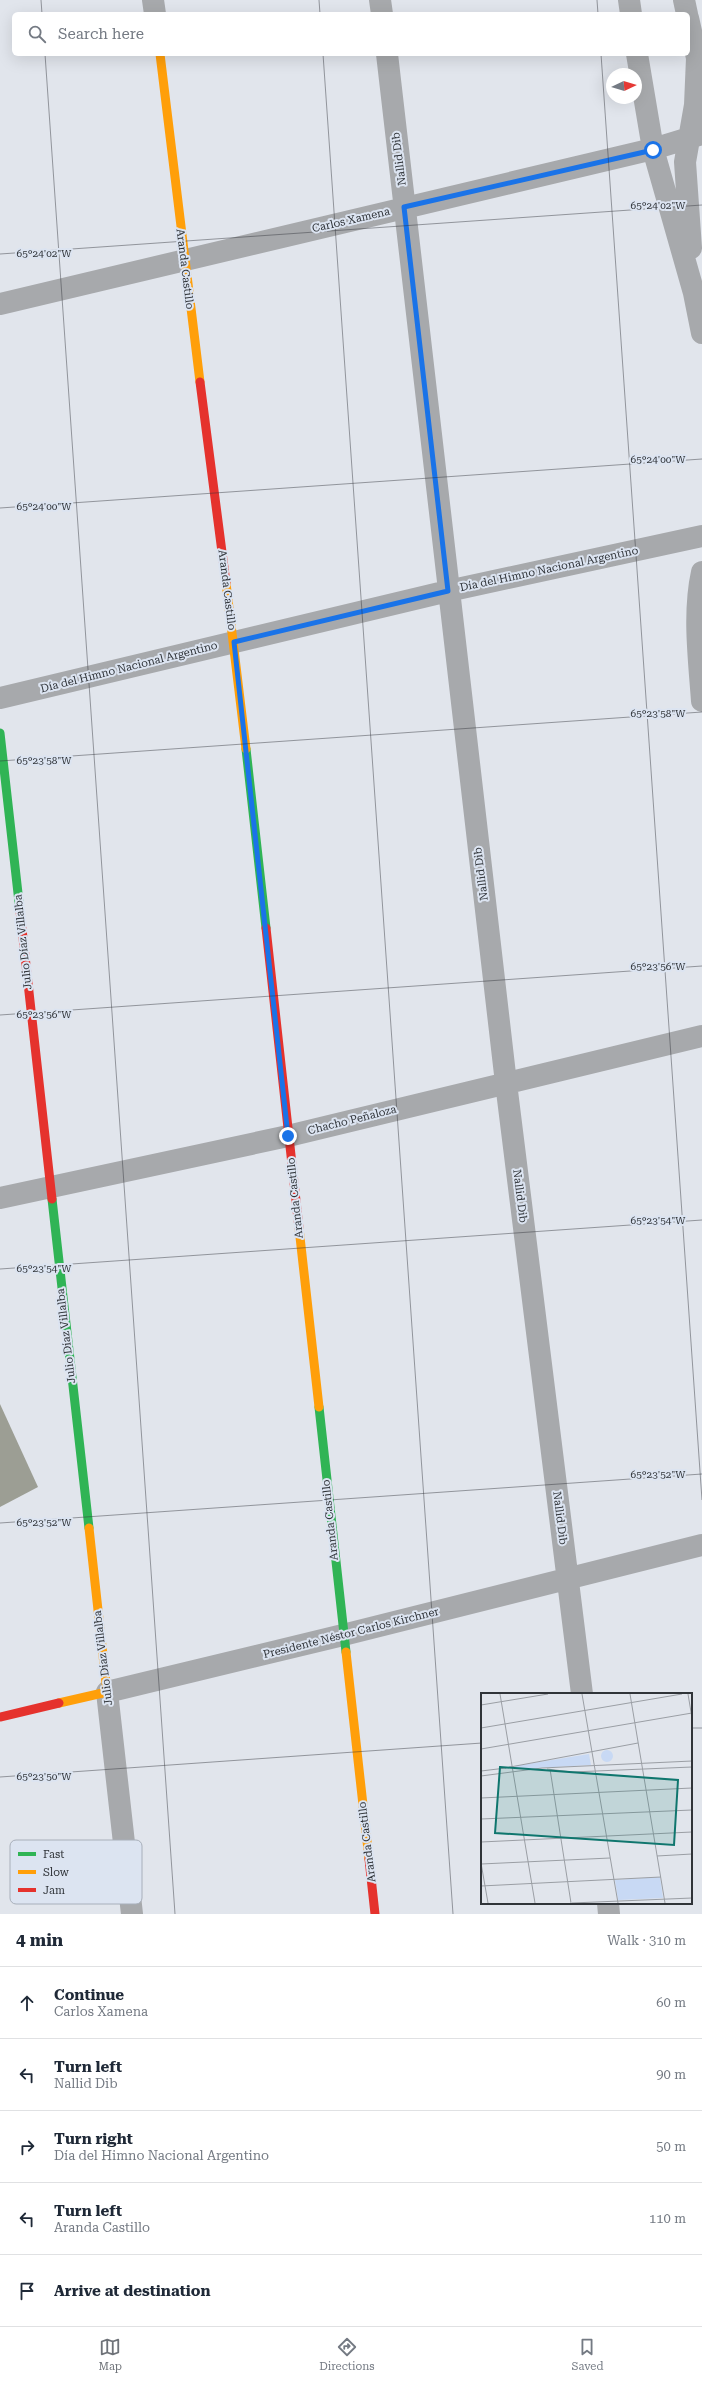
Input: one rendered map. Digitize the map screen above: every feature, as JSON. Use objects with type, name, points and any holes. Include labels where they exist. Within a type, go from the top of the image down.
[{"type":"street","points":[[153,0],[155,12]]},
{"type":"street","points":[[380,0],[382,12]]},
{"type":"street","points":[[629,0],[631,12]]},
{"type":"street","points":[[684,0],[687,12]]},
{"type":"street","points":[[690,27],[702,79]]},
{"type":"street","name":"Aranda Castillo","points":[[160,56],[184,260],[234,642],[375,1914]]},
{"type":"street","name":"Nallid Dib","points":[[387,56],[506,1083],[582,1693]]},
{"type":"street","points":[[637,56],[653,150],[694,293],[702,333]]},
{"type":"street","points":[[694,293],[685,162],[695,137],[697,58]]},
{"type":"street","name":"Carlos Xamena","points":[[0,304],[404,207],[653,150],[695,137]]},
{"type":"street","name":"Día del Himno Nacional Argentino","points":[[0,698],[448,591],[702,536]]},
{"type":"street","points":[[702,572],[699,584],[697,624],[702,701]]},
{"type":"street","name":"Julio Díaz Villalba","points":[[0,733],[49,1187],[124,1840]]},
{"type":"street","name":"Chacho Peñaloza","points":[[0,1198],[288,1136],[702,1036]]},
{"type":"street","name":"Presidente Néstor Carlos Kirchner","points":[[0,1717],[343,1635],[702,1545]]},
{"type":"street","name":"Julio Díaz Villalba","points":[[131,1904],[132,1914]]},
{"type":"street","points":[[608,1904],[609,1914]]},
{"type":"building","points":[[0,1404],[38,1487],[0,1507]]},
{"type":"traffic: fast","points":[[0,733],[20,911]]},
{"type":"traffic: fast","points":[[246,749],[266,928]]},
{"type":"traffic: fast","points":[[52,1199],[89,1528]]},
{"type":"traffic: fast","points":[[319,1407],[346,1652]]},
{"type":"traffic: slow","points":[[160,56],[200,382]]},
{"type":"traffic: slow","points":[[226,583],[246,749]]},
{"type":"traffic: slow","points":[[299,1228],[319,1407]]},
{"type":"traffic: slow","points":[[59,1703],[107,1692],[89,1528]]},
{"type":"traffic: slow","points":[[346,1652],[369,1859]]},
{"type":"traffic: jam","points":[[200,382],[226,583]]},
{"type":"traffic: jam","points":[[20,911],[52,1199]]},
{"type":"traffic: jam","points":[[266,928],[299,1228]]},
{"type":"traffic: jam","points":[[0,1717],[59,1703]]},
{"type":"traffic: jam","points":[[369,1859],[375,1914]]},
{"type":"route","points":[[288,1136],[234,642],[448,591],[404,207],[653,150]]}]
